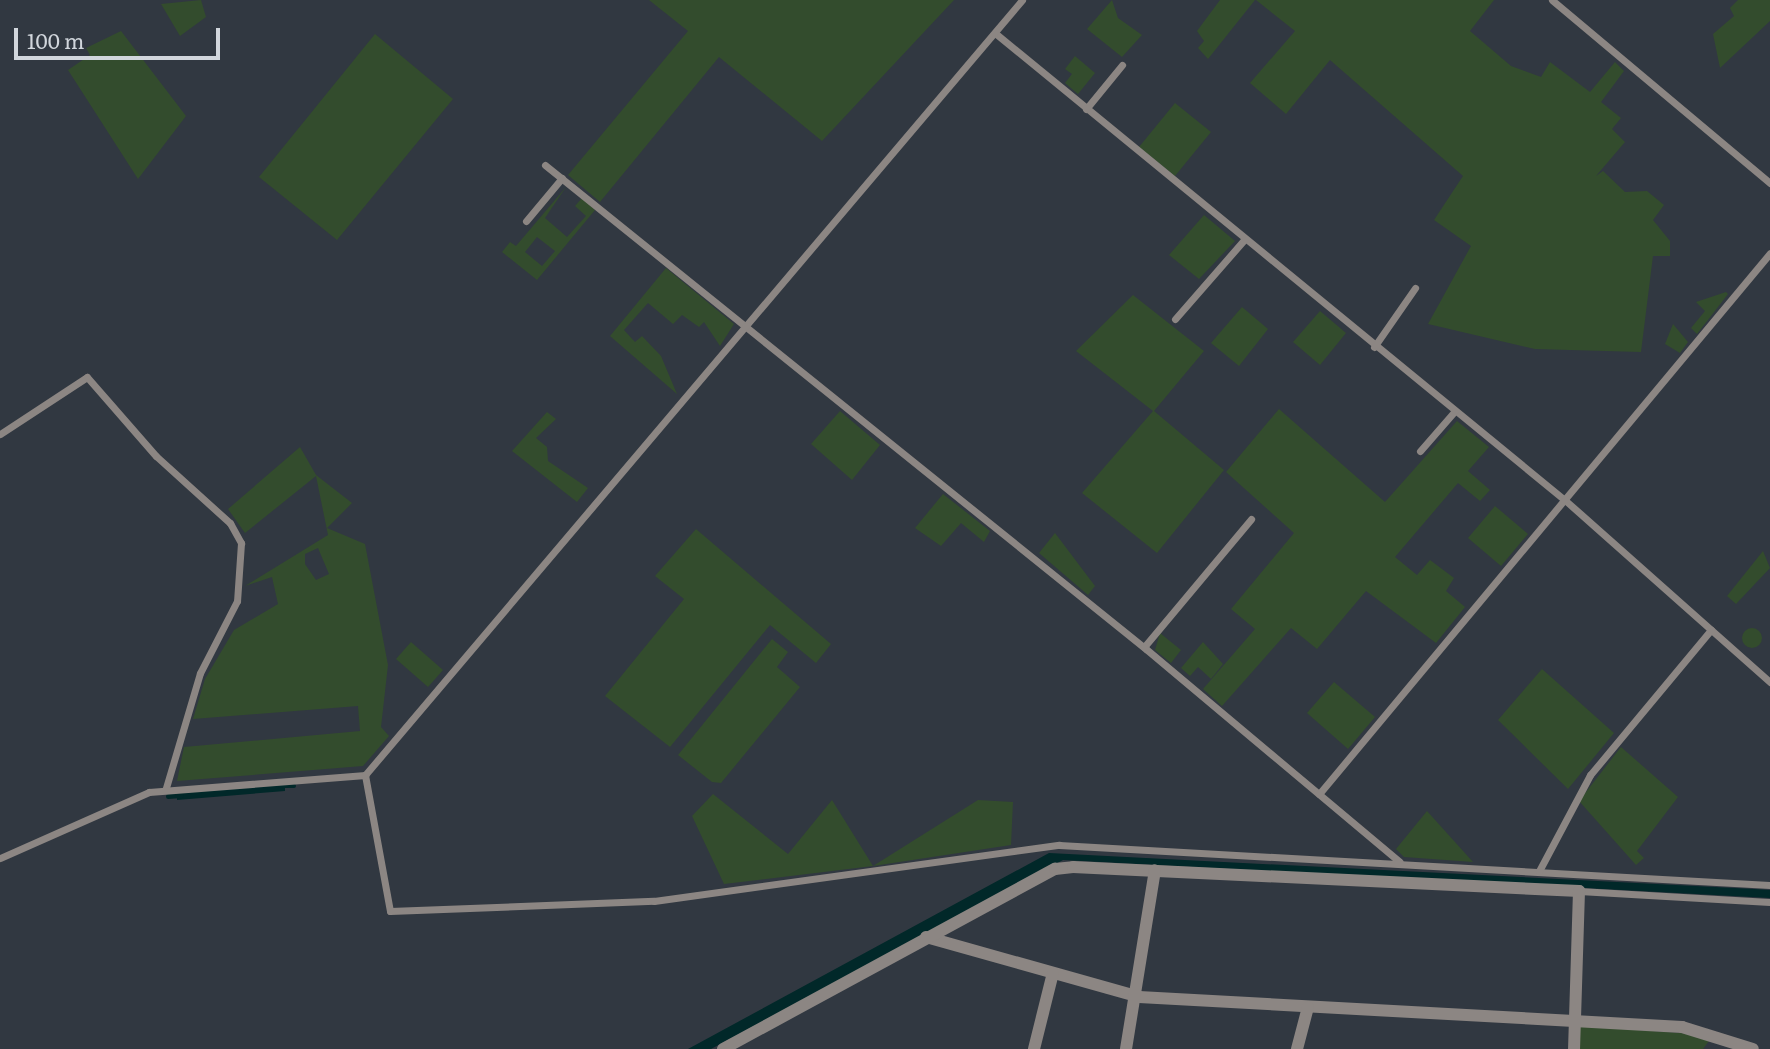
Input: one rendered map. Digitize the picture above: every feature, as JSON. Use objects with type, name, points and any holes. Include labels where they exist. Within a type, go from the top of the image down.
[{"type":"street","points":[[0,858],[102,809],[166,788],[365,775],[1022,0]]},
{"type":"street","points":[[1552,0],[1770,183]]},
{"type":"street","points":[[995,33],[1374,347],[1566,501],[1770,682]]},
{"type":"street","points":[[1086,109],[1122,65]]},
{"type":"street","points":[[545,165],[1144,647],[1401,863]]},
{"type":"street","points":[[526,221],[562,178]]},
{"type":"street","points":[[1175,319],[1244,240]]},
{"type":"street","points":[[1320,794],[1770,253]]},
{"type":"street","points":[[1374,347],[1415,288]]},
{"type":"street","points":[[0,434],[87,377],[156,456],[230,523],[241,543],[237,601],[200,674],[166,788]]},
{"type":"street","points":[[1420,451],[1454,412]]},
{"type":"street","points":[[1144,647],[1251,519]]},
{"type":"street","points":[[1538,871],[1590,775],[1711,630]]},
{"type":"street","points":[[365,775],[390,911],[654,901],[1059,845],[1770,885]]},
{"type":"street","points":[[723,1049],[1055,869],[1155,870],[1770,902]]},
{"type":"street","points":[[1126,1049],[1139,997],[1155,870]]},
{"type":"street","points":[[1574,1049],[1580,891]]},
{"type":"street","points":[[926,937],[1139,997],[1682,1027],[1753,1049]]},
{"type":"street","points":[[1034,1049],[1053,973]]},
{"type":"street","points":[[1297,1049],[1308,1007]]},
{"type":"green space","points":[[201,0],[206,17],[180,36],[161,4]]},
{"type":"green space","points":[[649,0],[954,0],[822,141],[719,57],[600,202],[568,175],[688,31]]},
{"type":"green space","points":[[1112,0],[1118,18],[1142,35],[1122,57],[1087,29]]},
{"type":"green space","points":[[1220,0],[1255,0],[1208,59],[1198,48],[1204,41],[1197,31]]},
{"type":"green space","points":[[1256,0],[1494,0],[1470,31],[1511,66],[1541,77],[1550,62],[1590,92],[1615,62],[1624,71],[1601,102],[1621,118],[1612,129],[1625,142],[1596,176],[1603,171],[1625,192],[1647,191],[1664,205],[1653,220],[1670,241],[1670,256],[1653,256],[1641,352],[1535,349],[1428,324],[1471,246],[1434,220],[1463,176],[1330,60],[1286,114],[1250,83],[1295,31]]},
{"type":"green space","points":[[1738,0],[1770,0],[1770,21],[1720,68],[1713,34],[1734,16],[1730,8]]},
{"type":"green space","points":[[121,31],[186,116],[138,179],[68,70],[90,55],[86,48]]},
{"type":"green space","points":[[375,34],[453,99],[337,240],[259,177]]},
{"type":"green space","points":[[1075,56],[1095,73],[1078,94],[1065,83],[1072,74],[1065,69]]},
{"type":"green space","points":[[1175,103],[1211,132],[1175,176],[1139,147]]},
{"type":"green space","points":[[566,187],[545,218],[567,237],[586,216],[575,206],[582,198],[595,210],[537,280],[502,252],[510,242],[516,246]],"holes":[[[537,237],[555,251],[542,266],[525,252]]]},
{"type":"green space","points":[[1204,215],[1235,241],[1199,279],[1169,255]]},
{"type":"green space","points":[[666,268],[734,324],[720,346],[704,322],[699,327],[682,315],[673,324],[648,303],[624,330],[635,342],[642,336],[661,356],[677,394],[610,336]]},
{"type":"green space","points":[[1726,292],[1728,294],[1697,334],[1691,328],[1705,311],[1696,302]]},
{"type":"green space","points":[[1133,295],[1204,351],[1154,411],[1224,470],[1157,553],[1082,493],[1153,411],[1076,351]]},
{"type":"green space","points":[[1242,307],[1268,329],[1239,366],[1211,343]]},
{"type":"green space","points":[[1320,311],[1346,333],[1320,365],[1293,342]]},
{"type":"green space","points":[[1673,324],[1688,342],[1680,353],[1665,344]]},
{"type":"green space","points":[[1279,409],[1385,502],[1457,421],[1489,447],[1468,471],[1490,490],[1480,501],[1458,483],[1395,557],[1417,575],[1430,560],[1454,578],[1446,591],[1465,607],[1436,643],[1366,591],[1317,649],[1291,628],[1222,706],[1203,689],[1255,629],[1231,609],[1294,533],[1226,472]]},
{"type":"green space","points":[[840,411],[880,445],[852,480],[811,444]]},
{"type":"green space","points":[[547,412],[556,419],[536,438],[547,447],[548,461],[588,488],[577,502],[512,451]]},
{"type":"green space","points":[[300,447],[316,475],[352,503],[327,528],[365,544],[388,665],[381,727],[389,736],[363,766],[177,781],[184,747],[360,731],[358,706],[193,719],[205,679],[234,630],[278,604],[272,577],[245,586],[328,535],[316,476],[245,533],[228,509]],"holes":[[[318,548],[329,574],[316,580],[305,564],[305,554]]]},
{"type":"green space","points":[[943,494],[990,531],[984,542],[961,523],[941,546],[915,528]]},
{"type":"green space","points":[[1495,506],[1528,534],[1501,566],[1468,538]]},
{"type":"green space","points":[[696,529],[831,644],[816,663],[770,625],[670,747],[605,696],[684,599],[655,576]]},
{"type":"green space","points":[[1055,533],[1095,586],[1088,595],[1039,553]]},
{"type":"green space","points":[[1763,551],[1770,568],[1736,604],[1727,596]]},
{"type":"green space","points":[[1752,628],[1759,631],[1762,638],[1759,645],[1752,648],[1745,645],[1742,638],[1745,631]]},
{"type":"green space","points":[[1160,633],[1181,650],[1171,663],[1155,650]]},
{"type":"green space","points":[[772,639],[788,652],[777,667],[800,687],[721,783],[712,782],[678,755]]},
{"type":"green space","points":[[411,642],[443,670],[428,687],[396,659]]},
{"type":"green space","points":[[1203,642],[1223,664],[1211,679],[1198,667],[1190,676],[1181,668]]},
{"type":"green space","points":[[1542,669],[1614,733],[1568,789],[1498,720]]},
{"type":"green space","points":[[1334,682],[1375,717],[1348,749],[1307,713]]},
{"type":"green space","points":[[1621,747],[1678,797],[1637,851],[1644,858],[1636,865],[1579,801]]},
{"type":"green space","points":[[713,794],[788,854],[832,800],[873,866],[724,884],[692,816]]},
{"type":"green space","points":[[978,800],[1013,802],[1011,845],[873,866]]},
{"type":"green space","points":[[1427,811],[1473,862],[1404,857],[1396,849]]},
{"type":"green space","points":[[1580,1026],[1712,1037],[1703,1049],[1578,1049]]},
{"type":"shaded area","points":[[285,782],[285,791],[177,800],[177,790]]},
{"type":"shaded area","points":[[1049,853],[1754,889],[1770,890],[1770,898],[1063,860],[711,1049],[688,1049]]},
{"type":"waterway","points":[[280,786],[294,786]]},
{"type":"waterway","points":[[168,796],[181,795]]}]
